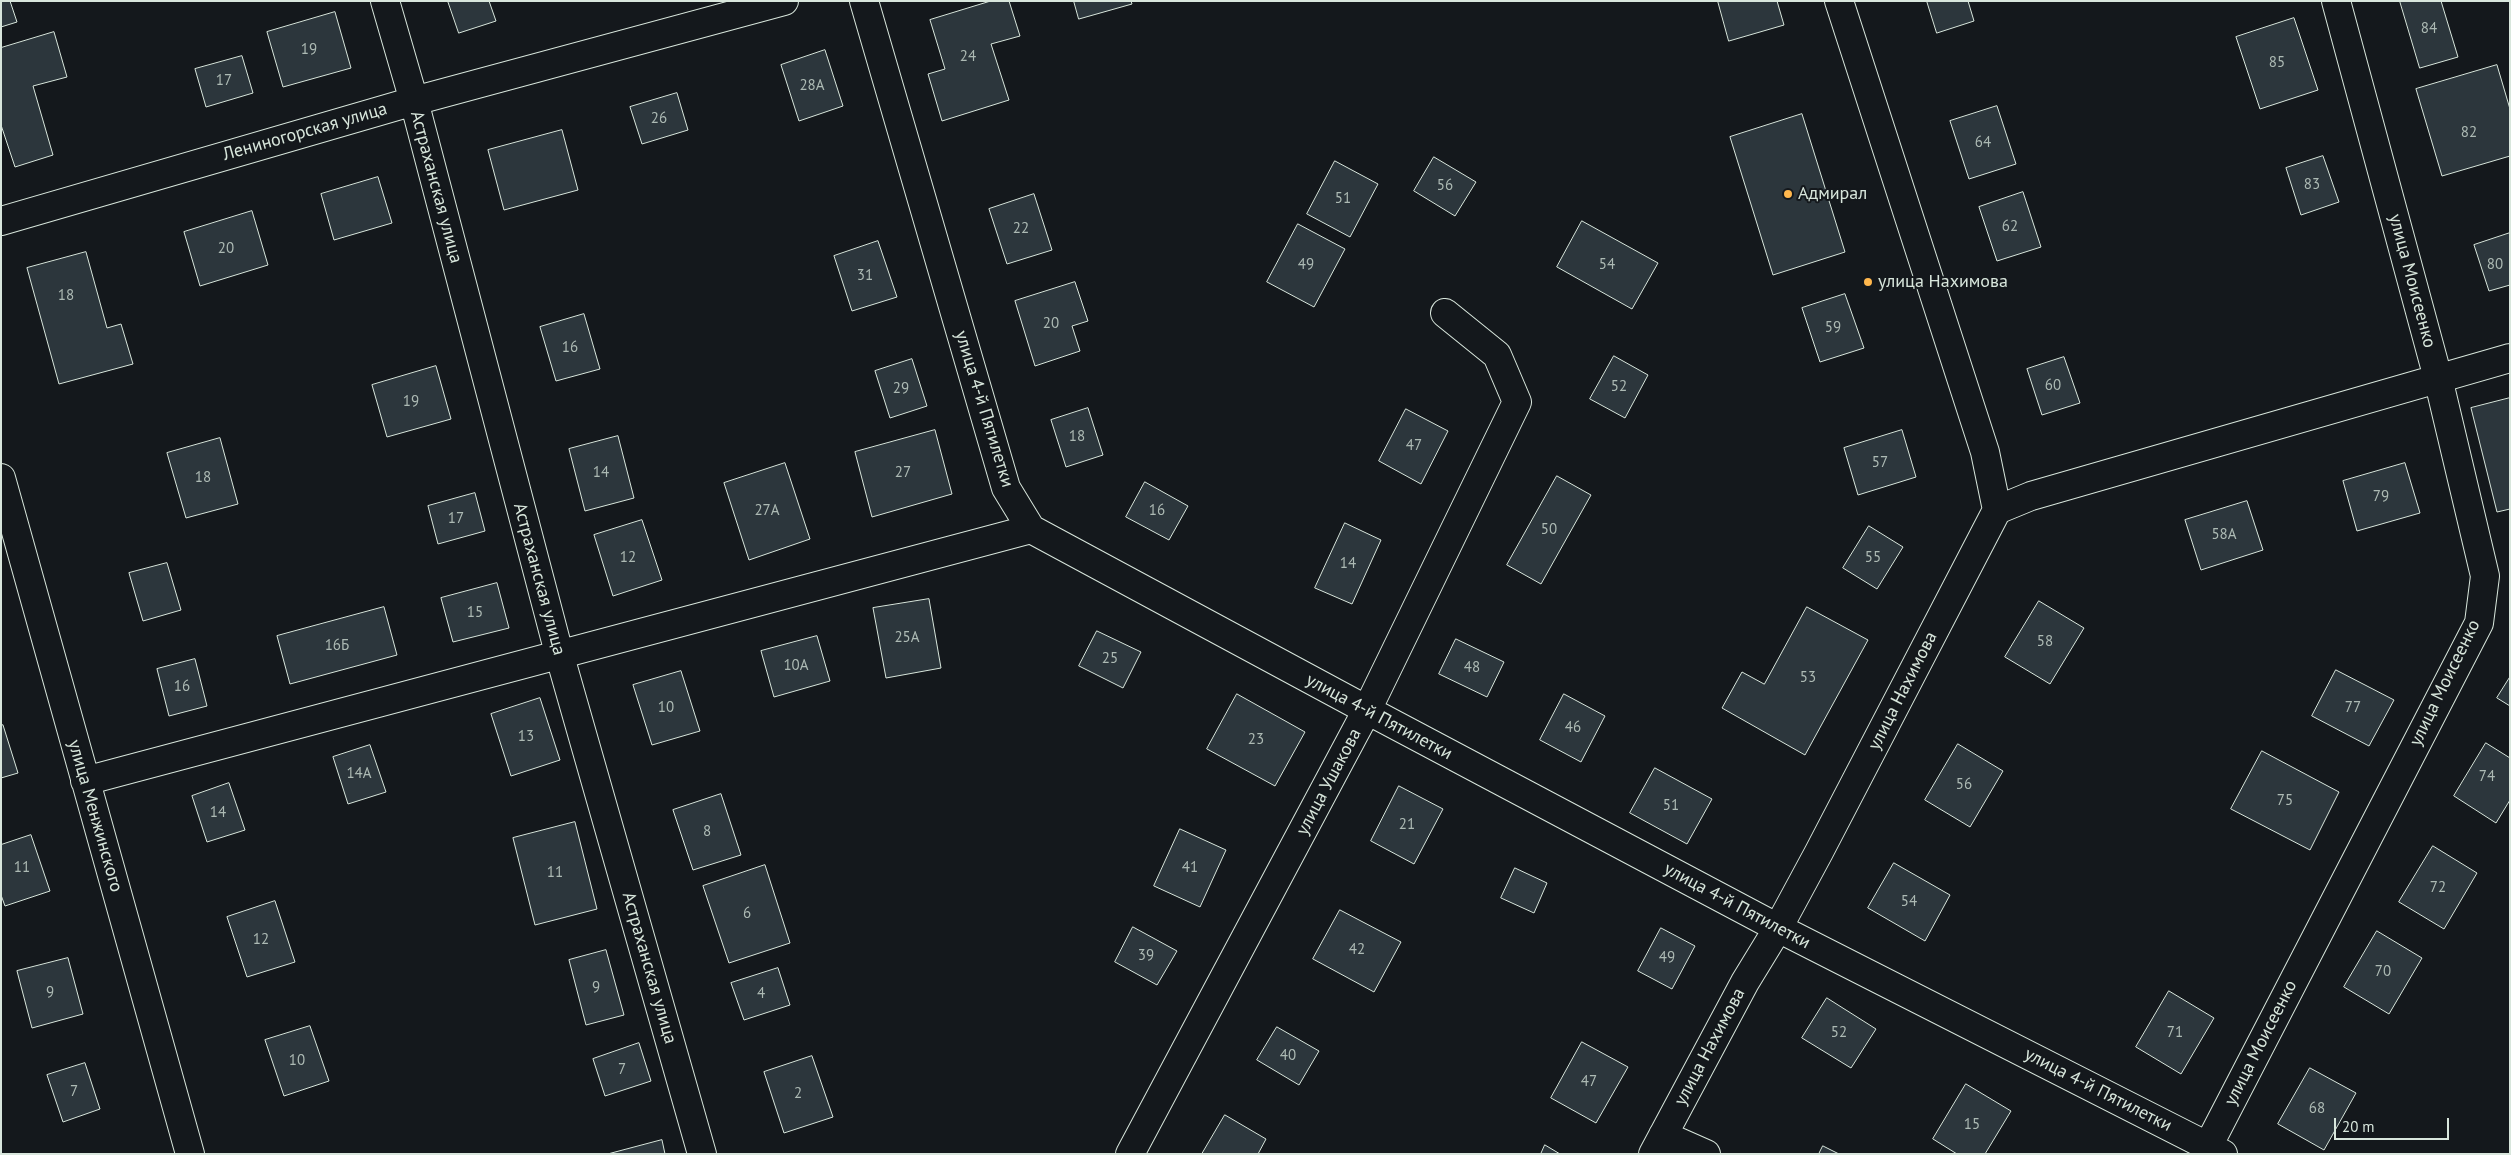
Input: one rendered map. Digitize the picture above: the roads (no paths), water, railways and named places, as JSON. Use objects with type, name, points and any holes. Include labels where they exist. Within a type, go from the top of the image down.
[{"type":"street","name":"Астраханская улица","points":[[385,1],[414,101],[558,654],[702,1154]]},
{"type":"street","name":"Лениногорская улица","points":[[1,221],[414,101],[784,1]]},
{"type":"street","name":"улица 4-й Пятилетки","points":[[864,1],[1006,488],[1031,529],[1778,928],[2212,1151]]},
{"type":"street","points":[[1839,1],[1986,452],[1997,510],[2031,496],[2510,358]]},
{"type":"street","name":"улица Моисеенко","points":[[2212,1151],[2478,623],[2484,576],[2438,378],[2336,1]]},
{"type":"street","name":"улица Ушакова","points":[[1130,1154],[1367,710],[1517,402],[1497,355],[1445,313]]},
{"type":"street","name":"улица Менжинского","points":[[1,478],[190,1154]]},
{"type":"street","name":"улица Нахимова","points":[[1658,1145],[1745,982],[1778,928],[1997,510]]},
{"type":"street","points":[[85,781],[1031,529]]},
{"type":"street","points":[[1658,1145],[1706,1154]]},
{"type":"place","name":"Адмирал","points":[[1788,194]]},
{"type":"place","name":"улица Нахимова","points":[[1868,282]]}]
